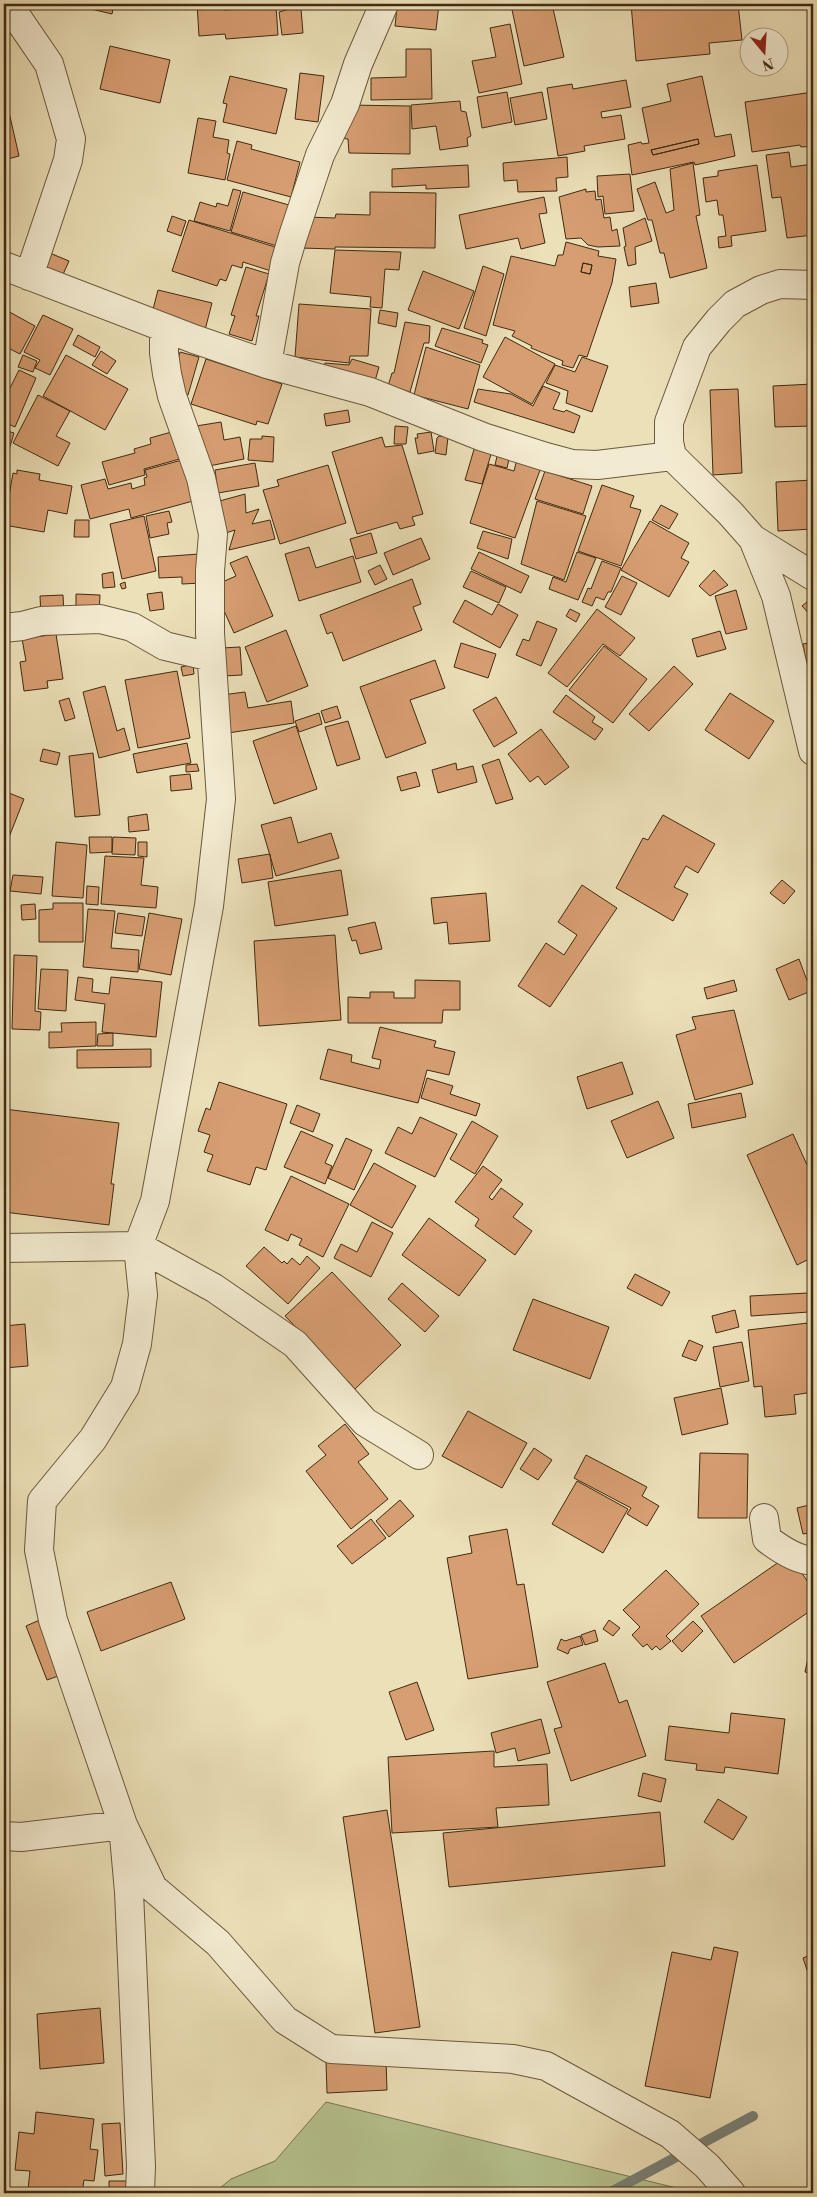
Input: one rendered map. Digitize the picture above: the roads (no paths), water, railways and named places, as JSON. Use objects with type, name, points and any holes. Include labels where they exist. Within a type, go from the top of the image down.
[{"type":"street","points":[[8,4],[49,64],[71,139],[68,160],[29,276]]},
{"type":"street","points":[[268,364],[285,263],[293,236],[320,155],[345,104],[358,64],[384,4]]},
{"type":"street","points":[[4,266],[164,328],[268,364],[370,392],[483,437],[572,464],[597,465],[672,456]]},
{"type":"street","points":[[813,285],[780,284],[761,290],[735,304],[697,347],[669,422],[669,442],[672,456],[730,513],[753,540],[776,596],[813,751]]},
{"type":"street","points":[[164,328],[166,374],[200,478],[213,534],[210,571],[211,656],[221,799],[209,906],[155,1201],[138,1246],[143,1295],[138,1344],[125,1387],[93,1438],[42,1501],[39,1550],[53,1620],[124,1825],[153,1888],[218,1943],[285,2020],[331,2049],[513,2059],[546,2066],[670,2134],[707,2166],[731,2193]]},
{"type":"street","points":[[753,540],[813,576]]},
{"type":"street","points":[[4,628],[41,621],[100,619],[132,627],[164,646],[211,656]]},
{"type":"street","points":[[4,1248],[138,1246],[214,1288],[295,1344],[365,1422],[419,1455]]},
{"type":"street","points":[[764,1518],[767,1539],[777,1547],[805,1560],[813,1561]]},
{"type":"street","points":[[4,1836],[21,1836],[124,1825]]},
{"type":"street","points":[[124,1825],[129,1892],[141,2166],[140,2193]]},
{"type":"waterway","points":[[609,2193],[753,2116]]}]
